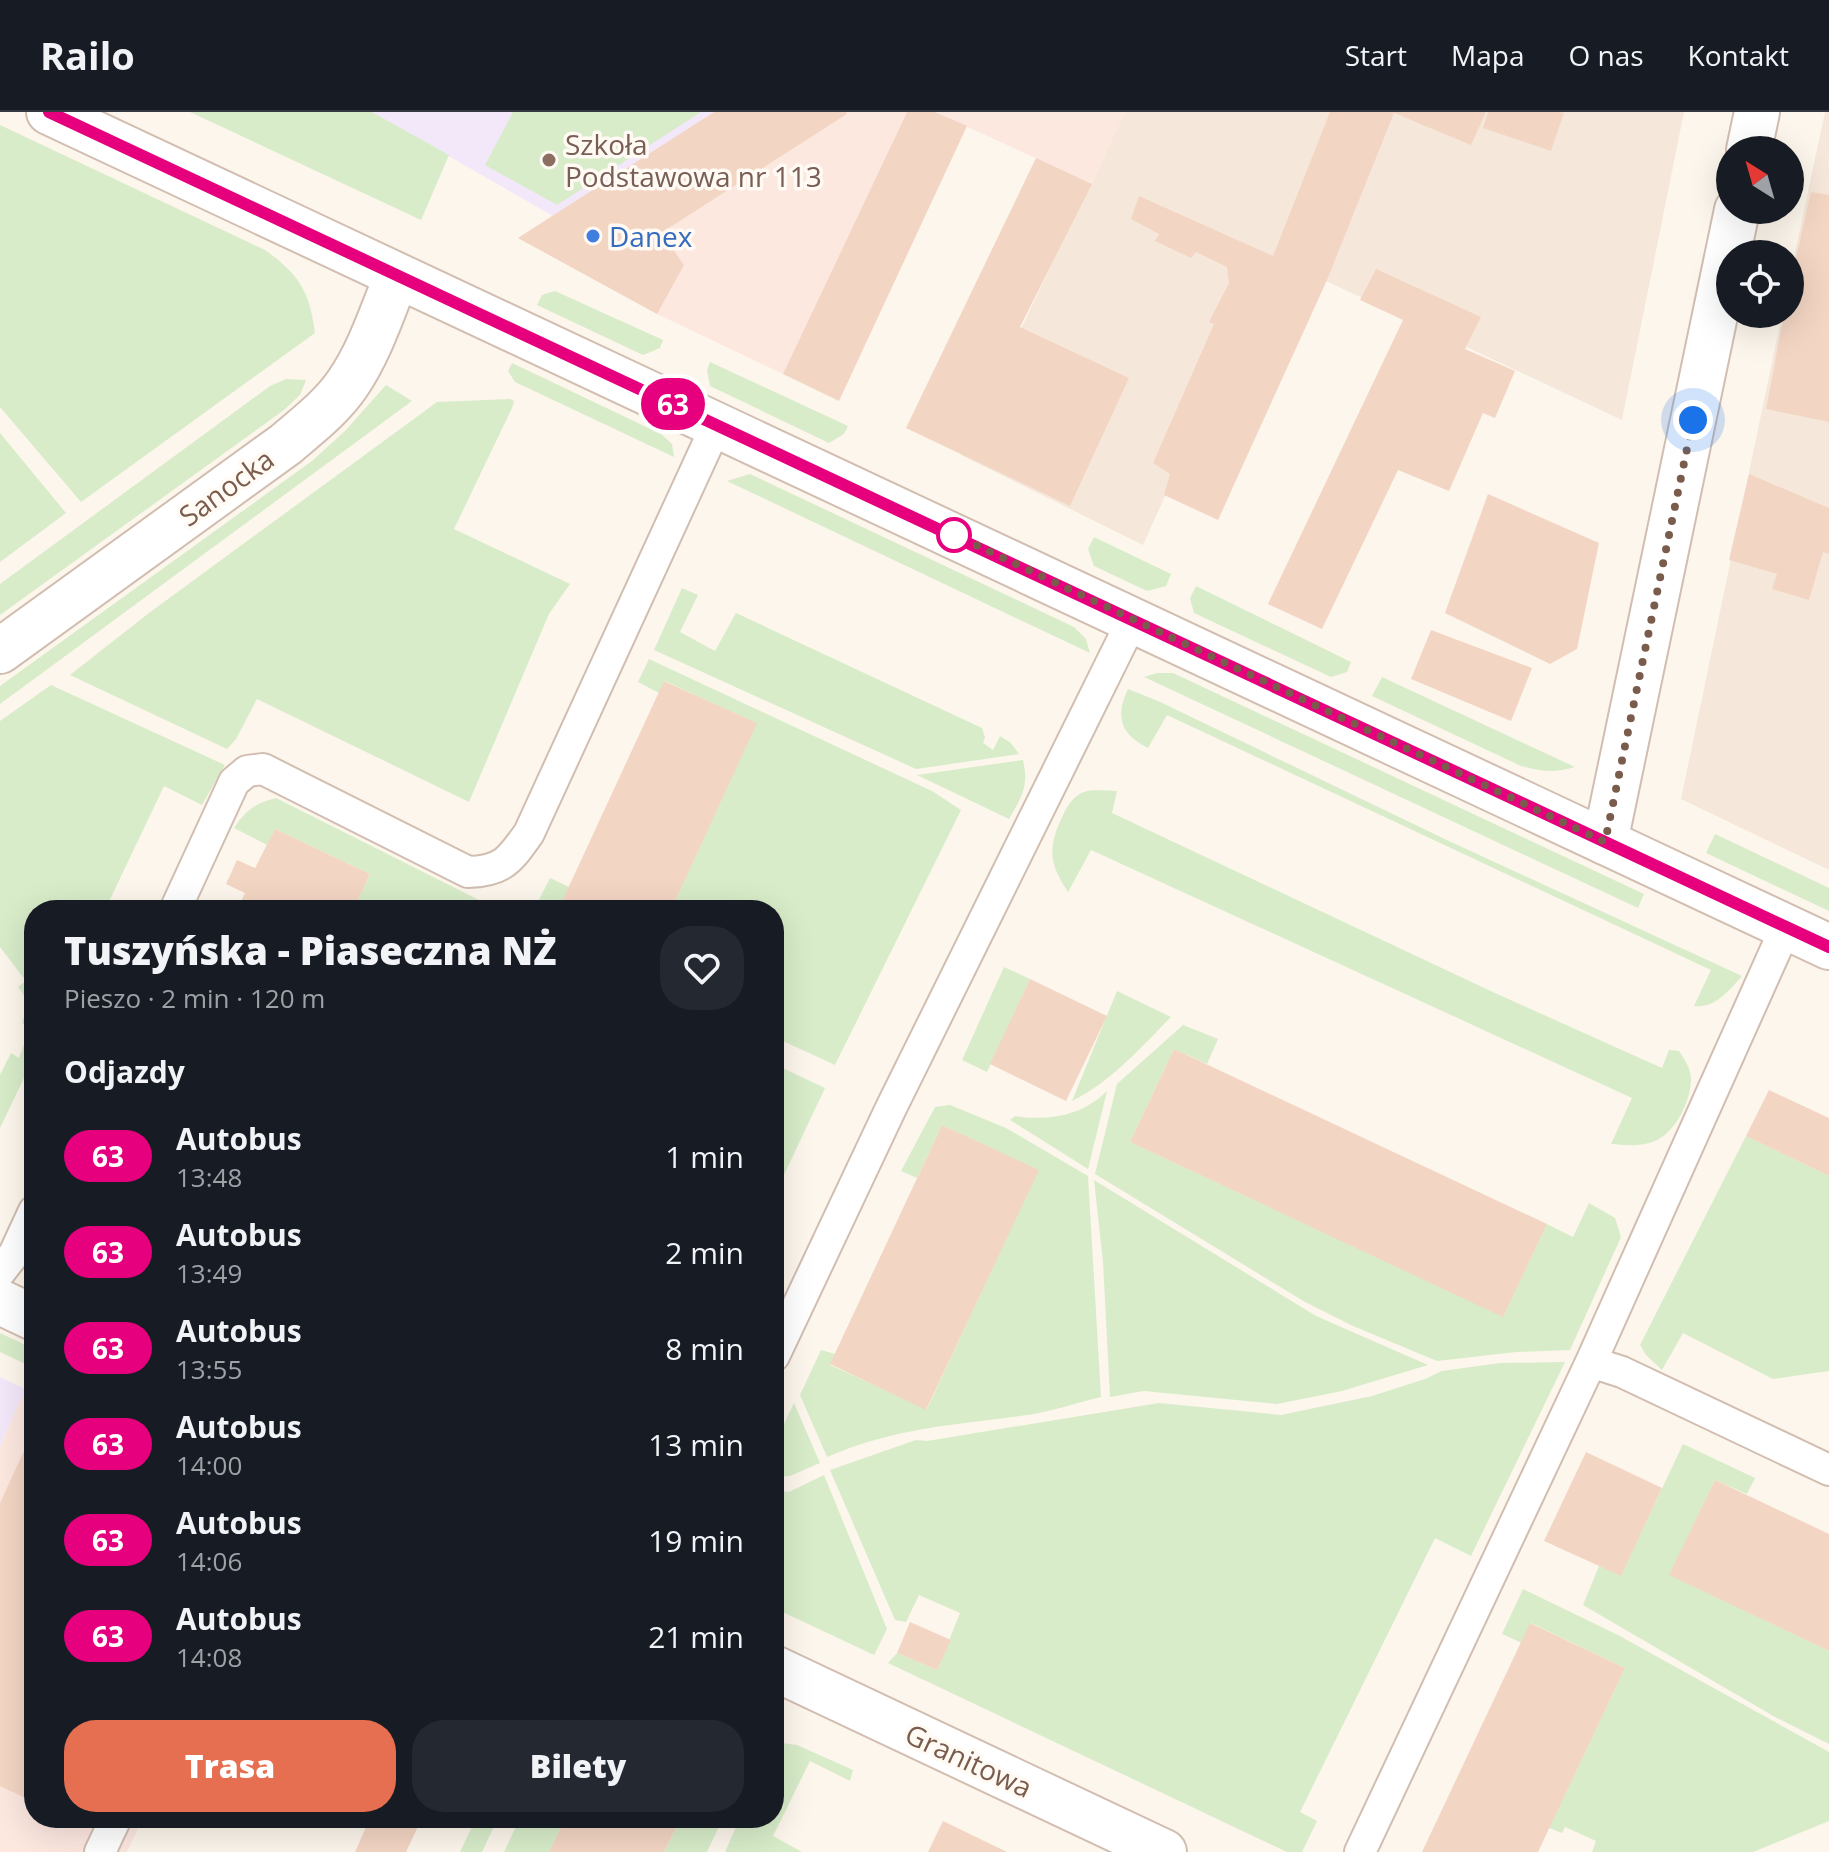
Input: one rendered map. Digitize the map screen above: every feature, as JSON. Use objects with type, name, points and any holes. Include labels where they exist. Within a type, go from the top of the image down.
[{"type":"street","points":[[49,112],[1829,947]]},
{"type":"street","points":[[1752,136],[1757,112]]},
{"type":"street","points":[[1605,842],[1734,224]]},
{"type":"street","name":"Sanocka","points":[[0,651],[286,444],[322,413],[347,385],[363,358],[397,276]]},
{"type":"street","points":[[0,1302],[24,1313]]},
{"type":"street","name":"Granitowa","points":[[784,1673],[1164,1852]]},
{"type":"lane","points":[[180,900],[234,782],[247,771],[263,769],[468,872],[502,866],[529,833],[717,424]]},
{"type":"lane","points":[[784,1335],[891,1108],[1133,619]]},
{"type":"lane","points":[[1360,1852],[1591,1362],[1786,927]]},
{"type":"lane","points":[[0,1272],[14,1254],[24,1232]]},
{"type":"lane","points":[[1591,1362],[1622,1372],[1829,1470]]},
{"type":"lane","points":[[100,1852],[111,1828]]},
{"type":"shaded area","name":"Szkoła Podstawowa nr 113","points":[[372,112],[715,112],[553,216]]},
{"type":"shaded area","points":[[714,112],[907,112],[783,374],[657,314],[518,238]]},
{"type":"shaded area","points":[[935,112],[1125,112],[1092,184]]},
{"type":"shaded area","points":[[1124,112],[1684,112],[1622,420],[1273,256],[1143,545],[961,455]]},
{"type":"shaded area","points":[[1825,112],[1829,112],[1829,870],[1681,799],[1779,328],[1804,328],[1804,240],[1798,240],[1801,224],[1804,224],[1804,210]]},
{"type":"shaded area","points":[[0,1377],[24,1389],[24,1391],[0,1447]]},
{"type":"shaded area","points":[[24,1391],[24,1828],[138,1828],[127,1852],[0,1852],[0,1447]]},
{"type":"green space","points":[[190,112],[372,112],[449,155],[421,220]]},
{"type":"green space","name":"Szkoła Podstawowa nr 113","points":[[513,112],[701,112],[557,205],[485,165]]},
{"type":"green space","points":[[0,125],[265,250],[286,267],[301,285],[313,319],[315,333],[81,502],[0,407]]},
{"type":"green space","points":[[555,291],[663,340],[660,348],[643,355],[537,305],[542,295]]},
{"type":"green space","points":[[710,362],[848,426],[844,434],[829,443],[710,386],[707,370]]},
{"type":"green space","points":[[512,363],[661,434],[672,444],[674,457],[515,382],[508,371]]},
{"type":"green space","points":[[286,379],[306,380],[300,395],[284,410],[0,615],[0,584],[270,386]]},
{"type":"green space","points":[[386,385],[412,401],[0,704],[0,686],[312,461],[345,431]]},
{"type":"green space","points":[[514,401],[512,408],[454,529],[570,584],[549,614],[469,802],[257,699],[236,739],[227,749],[70,675],[149,613],[437,402]]},
{"type":"green space","points":[[0,433],[66,513],[0,562]]},
{"type":"green space","points":[[750,474],[1074,627],[1086,639],[1090,653],[727,481]]},
{"type":"green space","points":[[1094,537],[1171,574],[1166,586],[1147,591],[1094,566],[1088,549]]},
{"type":"green space","points":[[1196,586],[1351,662],[1347,672],[1331,677],[1194,613],[1190,598]]},
{"type":"green space","points":[[682,588],[698,595],[680,632],[715,651],[736,613],[982,728],[983,743],[993,750],[1000,736],[1011,743],[1019,754],[916,769],[654,650]]},
{"type":"green space","points":[[649,659],[932,791],[961,810],[835,1065],[784,1042],[784,900],[676,900],[756,723],[665,681],[659,693],[638,682]]},
{"type":"green space","points":[[1173,673],[1644,894],[1638,908],[1144,677]]},
{"type":"green space","points":[[1382,677],[1575,767],[1548,771],[1521,766],[1372,696]]},
{"type":"green space","points":[[51,685],[225,765],[202,805],[164,786],[110,900],[24,900],[24,978],[0,947],[0,721]]},
{"type":"green space","points":[[1128,689],[1742,976],[1715,1002],[1694,1006],[1711,970],[1167,715],[1148,748],[1139,743],[1126,731],[1121,716]]},
{"type":"green space","points":[[1023,760],[1023,791],[1009,819],[917,775]]},
{"type":"green space","points":[[1117,791],[1112,813],[1495,993],[1662,1068],[1669,1050],[1679,1051],[1689,1068],[1691,1079],[1688,1097],[1675,1124],[1662,1137],[1650,1143],[1611,1144],[1632,1098],[1091,850],[1068,892],[1052,854],[1063,815],[1074,798],[1084,792]]},
{"type":"green space","points":[[276,798],[479,900],[358,900],[370,874],[275,829],[267,845],[234,828],[251,808]]},
{"type":"green space","points":[[1715,834],[1829,888],[1829,911],[1706,853]]},
{"type":"green space","points":[[550,878],[569,887],[563,900],[539,900]]},
{"type":"green space","points":[[1004,967],[1030,979],[987,1072],[962,1060]]},
{"type":"green space","points":[[1117,991],[1171,1017],[1112,1074],[1072,1101]]},
{"type":"green space","points":[[1183,1025],[1218,1039],[1207,1064],[1174,1049],[1130,1142],[1503,1316],[1547,1224],[1573,1237],[1589,1203],[1615,1218],[1621,1237],[1570,1350],[1516,1352],[1437,1361],[1305,1302],[1095,1174],[1117,1084]]},
{"type":"green space","points":[[24,1044],[24,1078],[0,1128],[0,1075],[11,1053],[19,1058]]},
{"type":"green space","points":[[784,1069],[825,1088],[784,1175]]},
{"type":"green space","points":[[1107,1091],[1088,1169],[1010,1120],[1015,1116],[1040,1118],[1064,1115],[1087,1106]]},
{"type":"green space","points":[[950,1105],[1006,1128],[1088,1176],[1101,1397],[1034,1414],[904,1433],[827,1457],[800,1395],[821,1350],[835,1354],[830,1365],[927,1409],[1038,1170],[942,1125],[917,1178],[901,1171],[935,1107]]},
{"type":"green space","points":[[1746,1136],[1829,1176],[1829,1371],[1773,1379],[1683,1333],[1662,1370],[1640,1345]]},
{"type":"green space","points":[[1094,1180],[1316,1316],[1428,1365],[1342,1391],[1277,1404],[1144,1391],[1110,1397],[1103,1262]]},
{"type":"green space","points":[[0,1333],[24,1344],[24,1363],[0,1352]]},
{"type":"green space","points":[[1565,1362],[1471,1556],[1435,1538],[1300,1812],[1317,1821],[1302,1852],[1287,1852],[888,1663],[897,1653],[937,1670],[960,1613],[919,1595],[906,1622],[895,1620],[830,1470],[916,1440],[927,1441],[1159,1403],[1281,1415],[1372,1396],[1442,1371],[1500,1363]]},
{"type":"green space","points":[[794,1403],[820,1463],[784,1476],[784,1424]]},
{"type":"green space","points":[[1683,1444],[1755,1478],[1747,1494],[1715,1480],[1670,1575],[1829,1651],[1829,1744],[1775,1717],[1583,1605],[1599,1566],[1621,1575]]},
{"type":"green space","points":[[824,1475],[887,1629],[874,1655],[784,1613],[784,1492]]},
{"type":"green space","points":[[1523,1589],[1618,1635],[1829,1752],[1829,1821],[1753,1852],[1592,1852],[1596,1841],[1565,1827],[1562,1833],[1549,1828],[1625,1668],[1531,1623],[1522,1643],[1502,1634]]},
{"type":"green space","points":[[784,1743],[797,1745],[853,1770],[850,1781],[810,1761],[784,1814]]},
{"type":"green space","points":[[471,1828],[493,1828],[482,1852],[460,1852]]},
{"type":"green space","points":[[515,1828],[561,1828],[549,1852],[504,1852]]},
{"type":"green space","points":[[676,1828],[718,1828],[707,1852],[664,1852]]},
{"type":"green space","points":[[736,1828],[777,1828],[773,1836],[802,1852],[725,1852]]},
{"type":"building","points":[[714,112],[847,114],[661,233],[684,265],[657,314],[518,238]]},
{"type":"building","points":[[907,112],[935,112],[967,126],[839,401],[783,374]]},
{"type":"building","points":[[1330,112],[1486,112],[1471,145],[1394,113],[1327,280],[1218,520],[1164,495],[1170,474],[1153,463],[1214,324],[1209,322],[1229,283],[1227,267],[1196,252],[1191,258],[1155,241],[1159,234],[1131,219],[1139,196],[1273,256]]},
{"type":"building","points":[[1488,112],[1564,113],[1551,151],[1483,128]]},
{"type":"building","points":[[1036,158],[1092,184],[1020,327],[1129,378],[1070,506],[906,428]]},
{"type":"building","points":[[1811,192],[1829,195],[1829,422],[1766,409],[1781,328],[1804,328],[1804,240],[1800,240]]},
{"type":"building","points":[[1376,269],[1481,317],[1465,349],[1515,371],[1495,418],[1483,413],[1449,491],[1398,470],[1322,629],[1268,604],[1403,320],[1360,300]]},
{"type":"building","points":[[1749,474],[1829,508],[1829,554],[1823,552],[1809,600],[1772,589],[1777,574],[1729,560]]},
{"type":"building","points":[[1488,494],[1599,543],[1577,649],[1550,664],[1445,613]]},
{"type":"building","points":[[1431,630],[1532,668],[1511,721],[1411,679]]},
{"type":"building","points":[[664,681],[757,723],[676,900],[563,900]]},
{"type":"building","points":[[275,829],[370,874],[358,900],[242,900],[245,893],[226,884],[237,860],[255,868]]},
{"type":"building","points":[[1030,979],[1107,1016],[1066,1101],[990,1064]]},
{"type":"building","points":[[1174,1049],[1547,1224],[1503,1317],[1130,1142]]},
{"type":"building","points":[[1769,1090],[1829,1118],[1829,1176],[1746,1136]]},
{"type":"building","points":[[942,1125],[1039,1170],[926,1410],[830,1364]]},
{"type":"building","points":[[24,1451],[24,1797],[0,1786],[0,1503]]},
{"type":"building","points":[[1586,1452],[1662,1488],[1621,1576],[1544,1541]]},
{"type":"building","points":[[1715,1480],[1829,1534],[1829,1651],[1669,1575]]},
{"type":"building","points":[[910,1622],[951,1640],[937,1670],[897,1653]]},
{"type":"building","points":[[1530,1623],[1625,1668],[1538,1852],[1422,1852]]},
{"type":"building","points":[[943,1821],[1007,1852],[928,1852]]},
{"type":"building","points":[[366,1828],[417,1828],[406,1852],[355,1852]]},
{"type":"building","points":[[561,1828],[676,1828],[664,1852],[549,1852]]},
{"type":"bus line","name":"63","points":[[49,112],[1829,947]]},
{"type":"place","name":"Szkoła Podstawowa nr 113","points":[[549,160]]},
{"type":"place","name":"Danex","points":[[593,236]]},
{"type":"route","points":[[954,535],[946,531],[1605,842],[1693,420]]}]
